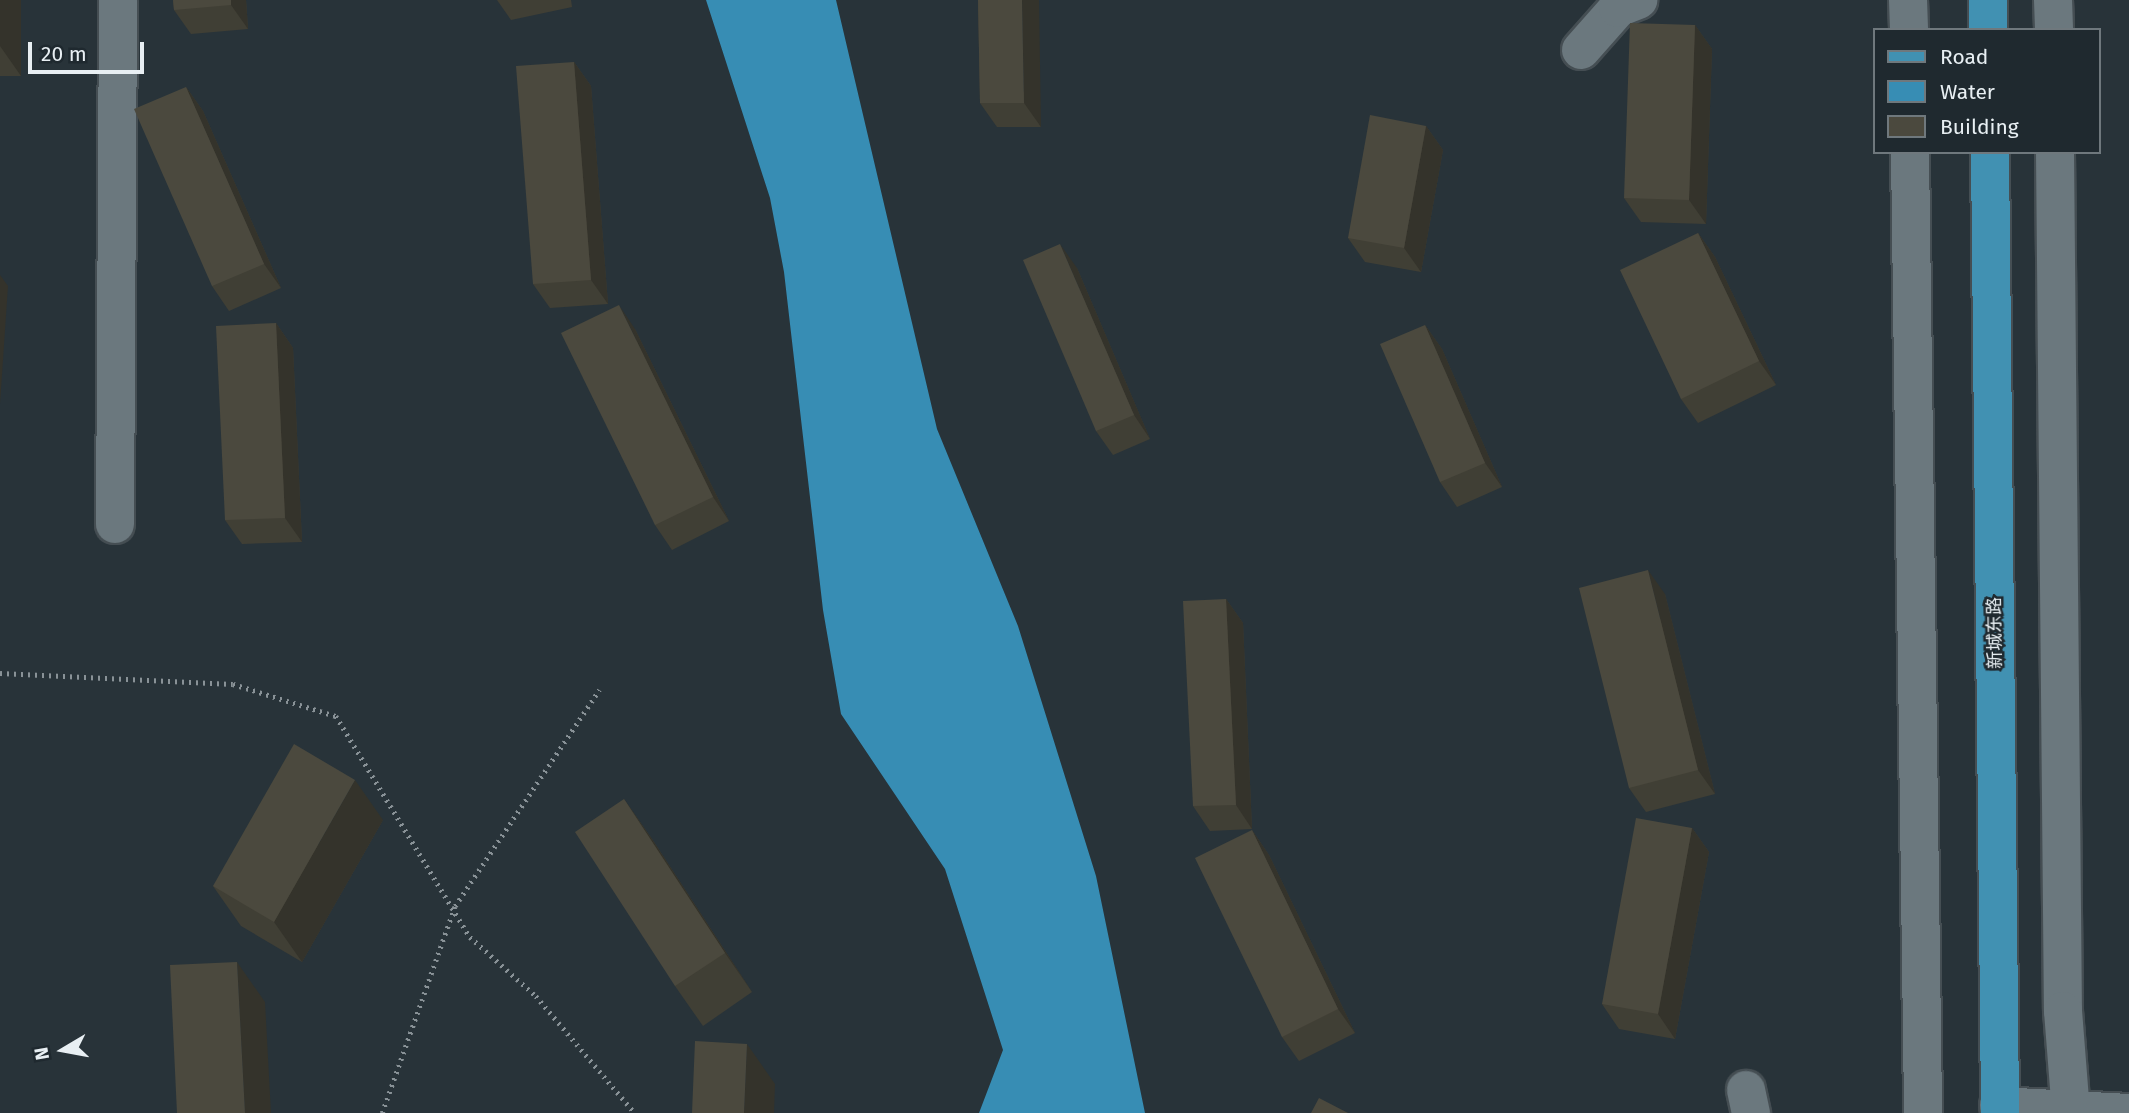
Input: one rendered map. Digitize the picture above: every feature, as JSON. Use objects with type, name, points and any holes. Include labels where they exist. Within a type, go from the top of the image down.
[{"type":"main road","points":[[1988,0],[1989,28]]},
{"type":"main road","name":"新城东路","points":[[1990,154],[1999,1110]]},
{"type":"street","points":[[115,524],[118,0]]},
{"type":"street","points":[[1581,50],[1618,8],[1638,0]]},
{"type":"street","points":[[1908,0],[1909,28]]},
{"type":"street","points":[[2053,0],[2054,28]]},
{"type":"street","points":[[1910,154],[1923,1113]]},
{"type":"street","points":[[2055,154],[2063,1011],[2071,1111]]},
{"type":"street","points":[[1999,1110],[2129,1113]]},
{"type":"path","points":[[0,673],[233,684],[336,716],[470,937],[536,996],[635,1113]]},
{"type":"path","points":[[382,1113],[454,906],[599,690]]},
{"type":"water","points":[[706,0],[836,0],[937,429],[1018,626],[1096,876],[1145,1113],[979,1113],[1003,1050],[945,869],[841,714],[823,610],[784,272],[770,198]]},
{"type":"building","points":[[173,0],[231,0],[231,5],[174,10]]},
{"type":"building","points":[[978,0],[1022,0],[1024,103],[980,103]]},
{"type":"building","points":[[1630,23],[1695,25],[1689,200],[1624,198]]},
{"type":"building","points":[[574,62],[591,280],[533,284],[516,66]]},
{"type":"building","points":[[186,87],[264,264],[212,286],[134,109]]},
{"type":"building","points":[[1370,115],[1426,126],[1404,248],[1348,238]]},
{"type":"building","points":[[1698,233],[1759,361],[1681,399],[1620,270]]},
{"type":"building","points":[[1060,244],[1134,415],[1096,431],[1023,260]]},
{"type":"building","points":[[619,305],[713,497],[655,525],[561,333]]},
{"type":"building","points":[[276,323],[285,518],[225,520],[216,326]]},
{"type":"building","points":[[1425,325],[1485,463],[1440,482],[1380,344]]},
{"type":"building","points":[[1648,570],[1698,770],[1629,788],[1579,588]]},
{"type":"building","points":[[1226,599],[1236,805],[1193,806],[1183,601]]},
{"type":"building","points":[[294,744],[355,780],[274,922],[213,886]]},
{"type":"building","points":[[624,799],[725,953],[675,986],[575,832]]},
{"type":"building","points":[[1636,818],[1692,828],[1658,1014],[1602,1004]]},
{"type":"building","points":[[1252,830],[1338,1009],[1282,1037],[1195,858]]},
{"type":"building","points":[[237,962],[245,1113],[177,1113],[170,965]]},
{"type":"building","points":[[695,1041],[747,1044],[744,1113],[692,1113]]},
{"type":"building","points":[[1319,1098],[1348,1113],[1311,1113]]}]
